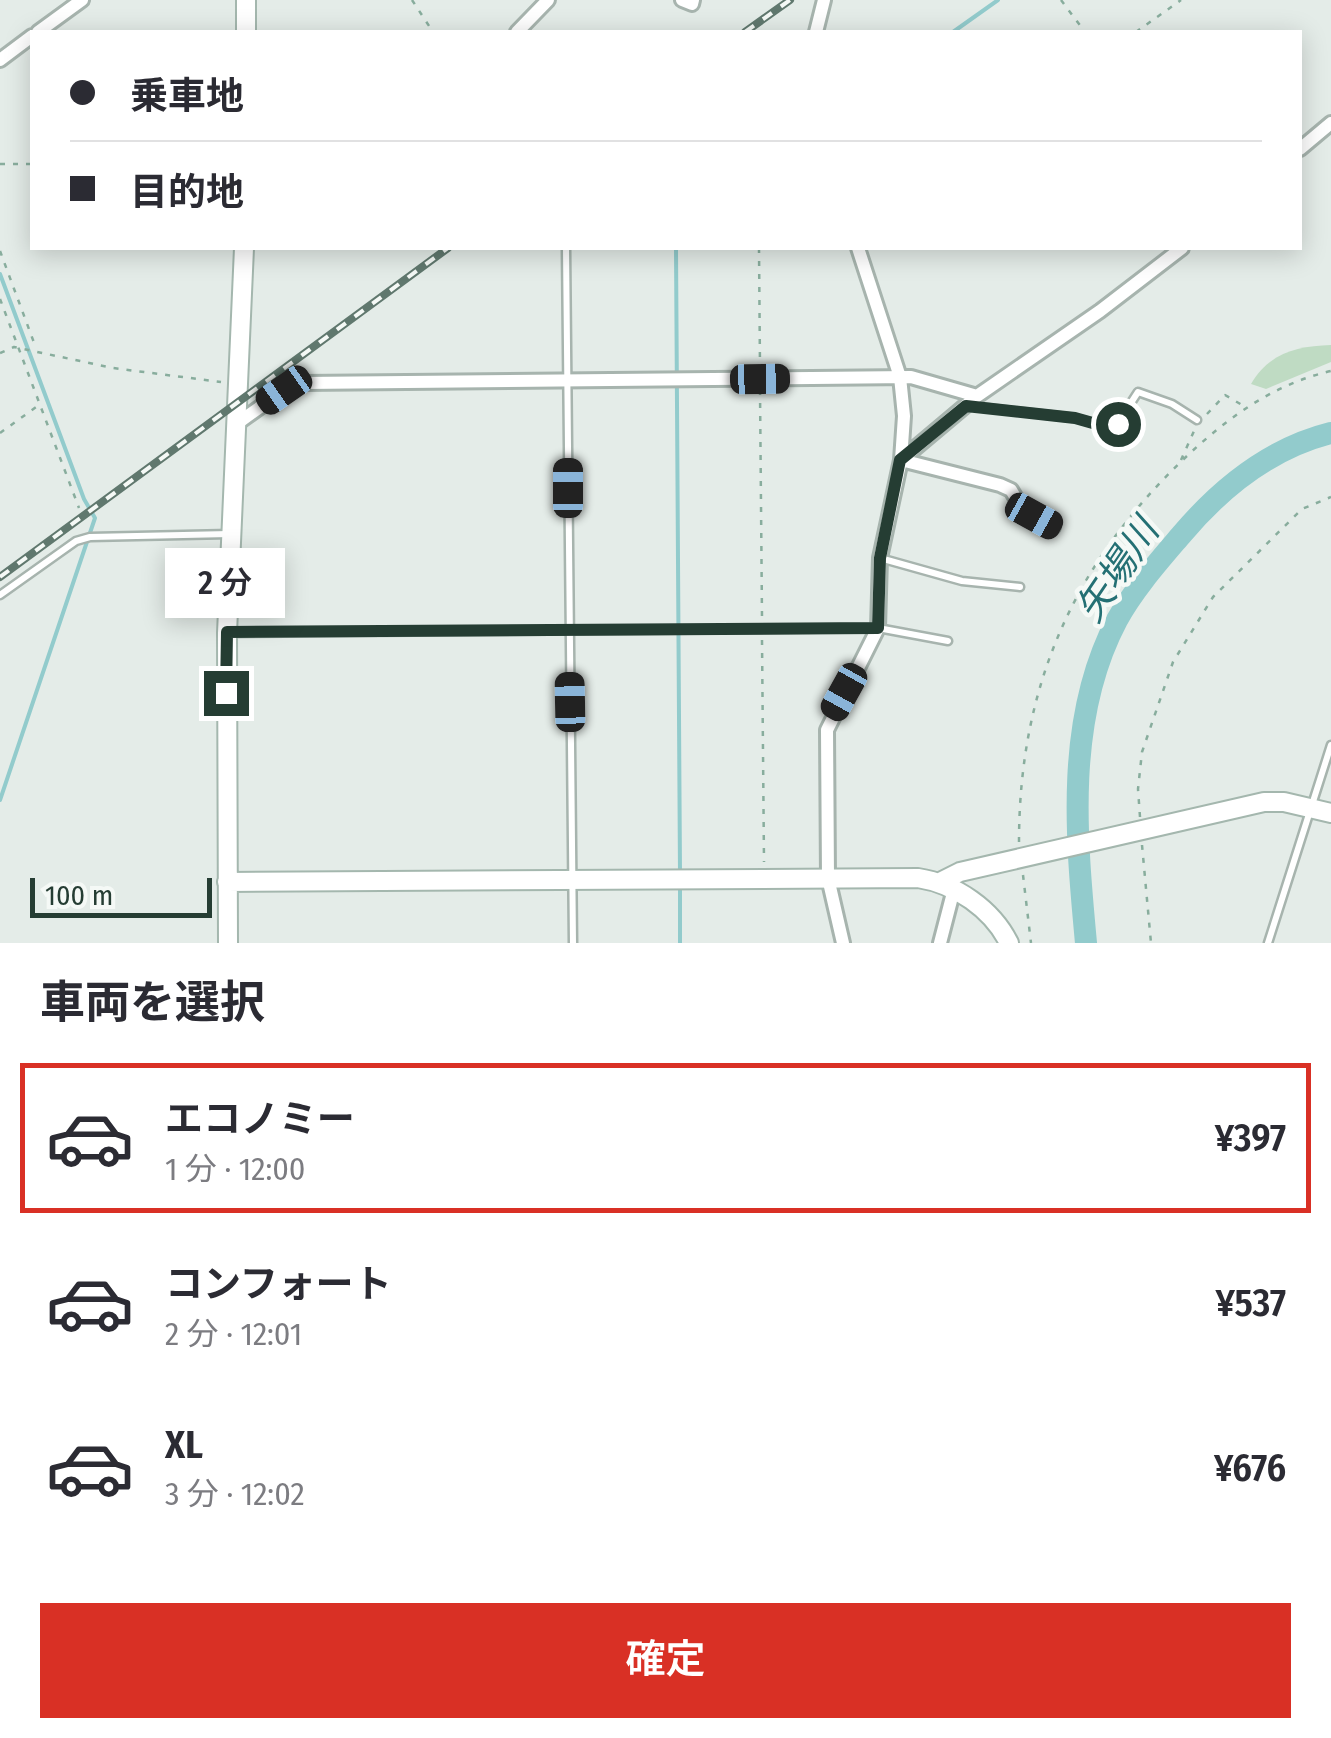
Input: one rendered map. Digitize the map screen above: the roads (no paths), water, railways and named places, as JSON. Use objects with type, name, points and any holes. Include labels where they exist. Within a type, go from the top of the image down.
[{"type":"street","points":[[41,30],[82,0]]},
{"type":"street","points":[[246,0],[246,30]]},
{"type":"street","points":[[519,30],[548,0]]},
{"type":"street","points":[[682,0],[692,4],[693,0]]},
{"type":"street","points":[[816,30],[824,0]]},
{"type":"street","points":[[0,60],[30,38]]},
{"type":"street","points":[[1302,148],[1329,129]]},
{"type":"street","points":[[228,943],[227,632],[244,250]]},
{"type":"street","points":[[843,943],[828,878],[827,730],[878,628],[880,558],[900,460],[904,416],[900,378],[859,250]]},
{"type":"street","points":[[900,460],[971,400],[1114,301],[1179,250]]},
{"type":"street","points":[[236,424],[284,390],[303,383],[912,378],[971,400]]},
{"type":"street","points":[[900,460],[1000,485],[1011,490],[1023,510],[1054,527]]},
{"type":"street","points":[[940,943],[947,886],[960,872],[1022,848],[1139,832],[1264,802],[1311,806],[1331,813]]},
{"type":"street","points":[[227,882],[900,877],[947,886],[999,924],[1010,943]]},
{"type":"lane","points":[[566,250],[573,943]]},
{"type":"lane","points":[[971,400],[1075,418],[1114,429],[1138,392],[1172,404],[1198,420]]},
{"type":"lane","points":[[0,595],[76,540],[232,534]]},
{"type":"lane","points":[[880,558],[962,581],[1020,588]]},
{"type":"lane","points":[[227,632],[878,628],[948,641]]},
{"type":"lane","points":[[1268,943],[1331,745]]},
{"type":"waterway","points":[[956,30],[998,0]]},
{"type":"waterway","points":[[676,250],[680,873]]},
{"type":"waterway","points":[[0,274],[84,499],[95,518],[0,800]]},
{"type":"waterway","name":"矢場川","points":[[1086,943],[1079,861],[1078,778],[1089,697],[1117,620],[1165,554],[1230,486],[1268,459],[1331,433]]},
{"type":"waterway","points":[[680,888],[680,943]]},
{"type":"railway","points":[[748,30],[790,0]]},
{"type":"railway","points":[[0,577],[445,250]]}]
